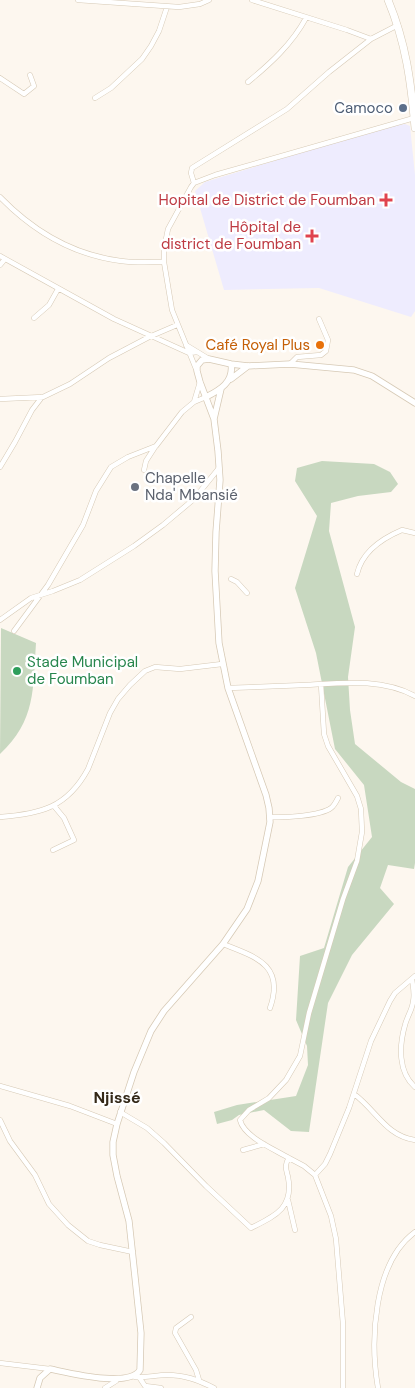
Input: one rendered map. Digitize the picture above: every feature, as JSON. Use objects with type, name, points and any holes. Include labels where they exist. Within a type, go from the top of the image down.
[{"type":"highway","points":[[388,0],[406,53],[415,128]]},
{"type":"main road","points":[[36,1388],[40,1378],[50,1369],[116,1381],[137,1377],[140,1370],[142,1354],[133,1252],[129,1221],[113,1155],[113,1142],[117,1124],[138,1059],[151,1031],[164,1011],[239,923],[253,896],[261,871],[270,817],[266,795],[228,688],[218,643],[216,532],[220,466],[214,419],[197,371],[199,362],[209,358],[248,366],[290,364],[364,372],[415,403]]},
{"type":"main road","points":[[229,380],[232,369],[231,364]]},
{"type":"main road","points":[[206,397],[221,389],[229,380],[248,366]]},
{"type":"main road","points":[[214,419],[221,389]]},
{"type":"street","points":[[78,0],[167,7],[189,6],[209,0]]},
{"type":"street","points":[[252,0],[261,1],[371,39]]},
{"type":"street","points":[[95,98],[111,88],[142,59],[159,31],[167,7]]},
{"type":"street","points":[[248,82],[293,39],[306,18]]},
{"type":"street","points":[[194,183],[191,173],[192,168],[287,109],[329,72],[371,39],[398,25]]},
{"type":"street","points":[[0,78],[24,94],[34,86],[30,75]]},
{"type":"street","points":[[197,371],[177,325],[164,262],[165,240],[168,229],[194,183],[414,114]]},
{"type":"street","points":[[0,197],[25,221],[66,245],[87,253],[120,261],[164,262]]},
{"type":"street","points":[[0,265],[2,258],[150,337],[189,353],[196,352]]},
{"type":"street","points":[[34,318],[49,305],[58,289]]},
{"type":"street","points":[[290,364],[298,357],[320,355],[326,351],[328,340],[319,319]]},
{"type":"street","points":[[0,399],[43,396],[70,384],[109,358],[177,325]]},
{"type":"street","points":[[186,346],[209,358]]},
{"type":"street","points":[[194,402],[200,382]]},
{"type":"street","points":[[0,467],[32,410],[43,396]]},
{"type":"street","points":[[144,470],[146,461],[178,417],[194,402],[206,397]]},
{"type":"street","points":[[14,631],[43,593],[82,524],[105,474],[117,463],[156,446]]},
{"type":"street","points":[[0,620],[31,598],[80,580],[134,546],[194,500],[220,466]]},
{"type":"street","points":[[357,574],[363,559],[378,544],[402,530],[415,533]]},
{"type":"street","points":[[231,579],[237,582],[247,593]]},
{"type":"street","points":[[0,817],[32,814],[54,806],[68,794],[84,777],[110,713],[118,699],[130,684],[145,671],[154,667],[180,669],[222,664]]},
{"type":"street","points":[[228,688],[365,683],[404,690],[415,696]]},
{"type":"street","points":[[321,684],[324,734],[328,746],[357,796],[362,809],[362,832],[357,861],[343,899],[310,1013],[300,1056],[286,1080],[269,1098],[249,1110],[240,1120],[240,1124],[249,1134],[304,1166],[315,1175],[331,1216],[336,1239],[342,1324],[343,1388]]},
{"type":"street","points":[[270,817],[291,817],[326,810],[332,807],[338,798]]},
{"type":"street","points":[[52,850],[74,840],[64,818],[54,806]]},
{"type":"street","points":[[223,944],[262,961],[268,968],[275,991],[270,1008]]},
{"type":"street","points":[[414,978],[413,1004],[402,1034],[401,1058],[406,1077],[415,1087]]},
{"type":"street","points":[[315,1175],[325,1164],[354,1094],[371,1040],[390,1001],[395,993],[414,978]]},
{"type":"street","points":[[0,1086],[70,1106],[117,1124]]},
{"type":"street","points":[[354,1094],[370,1107],[388,1129],[404,1138],[415,1140]]},
{"type":"street","points":[[120,1112],[147,1128],[164,1143],[251,1228],[277,1214],[288,1200],[290,1191],[285,1165],[289,1158]]},
{"type":"street","points":[[0,1120],[10,1140],[33,1171],[49,1204],[68,1225],[88,1241],[133,1252]]},
{"type":"street","points":[[243,1150],[264,1144]]},
{"type":"street","points":[[288,1200],[295,1230]]},
{"type":"street","points":[[378,1388],[374,1367],[374,1346],[384,1275],[401,1245],[415,1232]]},
{"type":"street","points":[[190,1317],[176,1328],[175,1333],[200,1380]]},
{"type":"street","points":[[0,1363],[50,1369]]},
{"type":"street","points":[[137,1377],[166,1375],[186,1377],[200,1380],[214,1388]]},
{"type":"street","points":[[137,1377],[146,1386],[161,1388]]},
{"type":"street","points":[[105,1388],[116,1381]]},
{"type":"shaded area","name":"Hôpital de district de Foumban","points":[[405,124],[410,126],[415,175],[415,311],[411,317],[319,288],[224,290],[195,191],[205,182],[382,128]]},
{"type":"green space","points":[[322,461],[374,464],[390,472],[398,484],[391,492],[358,496],[331,503],[329,531],[355,627],[348,677],[355,744],[401,782],[415,789],[415,863],[414,869],[388,865],[380,888],[394,904],[352,955],[328,1003],[309,1132],[291,1131],[264,1110],[239,1115],[232,1120],[217,1124],[214,1112],[237,1105],[296,1096],[308,1065],[307,1046],[296,1020],[300,956],[324,948],[348,867],[372,837],[364,785],[335,749],[316,653],[295,588],[317,516],[295,481],[297,468]]},
{"type":"green space","name":"Stade Municipal de Foumban","points":[[1,628],[36,643],[33,689],[26,716],[12,742],[0,754]]},
{"type":"place","name":"Camoco","points":[[403,108]]},
{"type":"place","name":"Hopital de District de Foumban","points":[[386,200]]},
{"type":"place","name":"Hôpital de district de Foumban","points":[[312,236]]},
{"type":"place","name":"Café Royal Plus","points":[[320,345]]},
{"type":"place","name":"Chapelle Nda' Mbansié","points":[[135,487]]},
{"type":"place","name":"Stade Municipal de Foumban","points":[[17,671]]},
{"type":"district","name":"Njissé","points":[[117,1097]]}]
